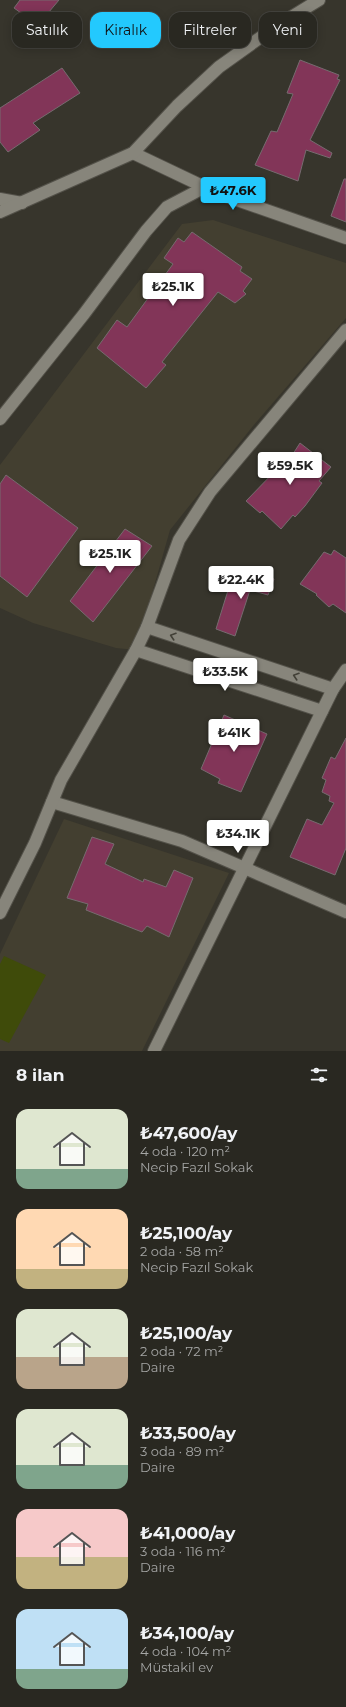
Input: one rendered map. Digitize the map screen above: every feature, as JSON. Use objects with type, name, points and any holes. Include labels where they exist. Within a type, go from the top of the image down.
[{"type":"street","points":[[0,212],[134,153],[177,106],[219,67],[275,27],[319,0]]},
{"type":"street","points":[[134,153],[217,193],[346,238]]},
{"type":"street","points":[[0,419],[79,320],[146,231],[167,208],[205,187]]},
{"type":"street","points":[[0,199],[22,203]]},
{"type":"street","points":[[0,913],[35,843],[61,780],[136,650],[147,627],[179,540],[210,492],[346,330]]},
{"type":"street","points":[[147,627],[333,688]]},
{"type":"street","points":[[136,650],[322,711]]},
{"type":"street","points":[[154,1051],[333,688],[346,670]]},
{"type":"street","points":[[52,802],[182,841],[346,912]]},
{"type":"shaded area","points":[[213,220],[346,263],[346,318],[253,426],[170,530],[136,650],[116,648],[33,623],[0,608],[0,465],[182,224]]},
{"type":"shaded area","points":[[64,819],[229,873],[142,1051],[0,1051],[0,954]]},
{"type":"green space","points":[[4,956],[46,975],[9,1043],[0,1039],[0,964]]},
{"type":"building","points":[[20,0],[59,0],[49,12],[20,12],[14,8]]},
{"type":"building","points":[[300,60],[339,75],[337,79],[340,80],[310,140],[332,153],[330,158],[306,150],[298,181],[255,165],[271,131],[277,132],[293,94],[287,93]]},
{"type":"building","points":[[62,68],[80,93],[33,123],[40,130],[8,152],[0,142],[0,108]]},
{"type":"building","points":[[344,179],[346,179],[346,222],[331,216]]},
{"type":"building","points":[[192,232],[242,267],[240,271],[252,279],[243,291],[246,294],[235,303],[218,292],[162,362],[166,365],[146,388],[97,348],[117,320],[127,327],[173,264],[164,258],[178,238],[184,242]]},
{"type":"building","points":[[300,443],[331,467],[319,481],[322,483],[305,506],[295,517],[293,515],[281,529],[262,511],[260,513],[246,501],[278,468],[277,467],[287,455],[291,457]]},
{"type":"building","points":[[6,475],[78,528],[27,597],[0,576],[0,484]]},
{"type":"building","points":[[125,529],[152,546],[93,622],[70,601]]},
{"type":"building","points":[[334,550],[346,558],[346,613],[333,604],[329,607],[316,595],[317,594],[300,584],[324,552],[331,555]]},
{"type":"building","points":[[245,569],[274,579],[268,595],[250,590],[235,636],[216,629],[230,584],[236,586]]},
{"type":"building","points":[[224,715],[267,734],[241,792],[218,783],[220,779],[201,769]]},
{"type":"building","points":[[346,738],[346,848],[335,875],[290,857],[307,819],[322,825],[334,803],[329,801],[330,796],[322,792],[326,780],[322,778],[331,757],[335,759]]},
{"type":"building","points":[[92,837],[114,844],[105,864],[143,882],[144,879],[166,887],[174,870],[193,878],[169,937],[147,926],[142,932],[86,910],[88,904],[67,898]]}]
